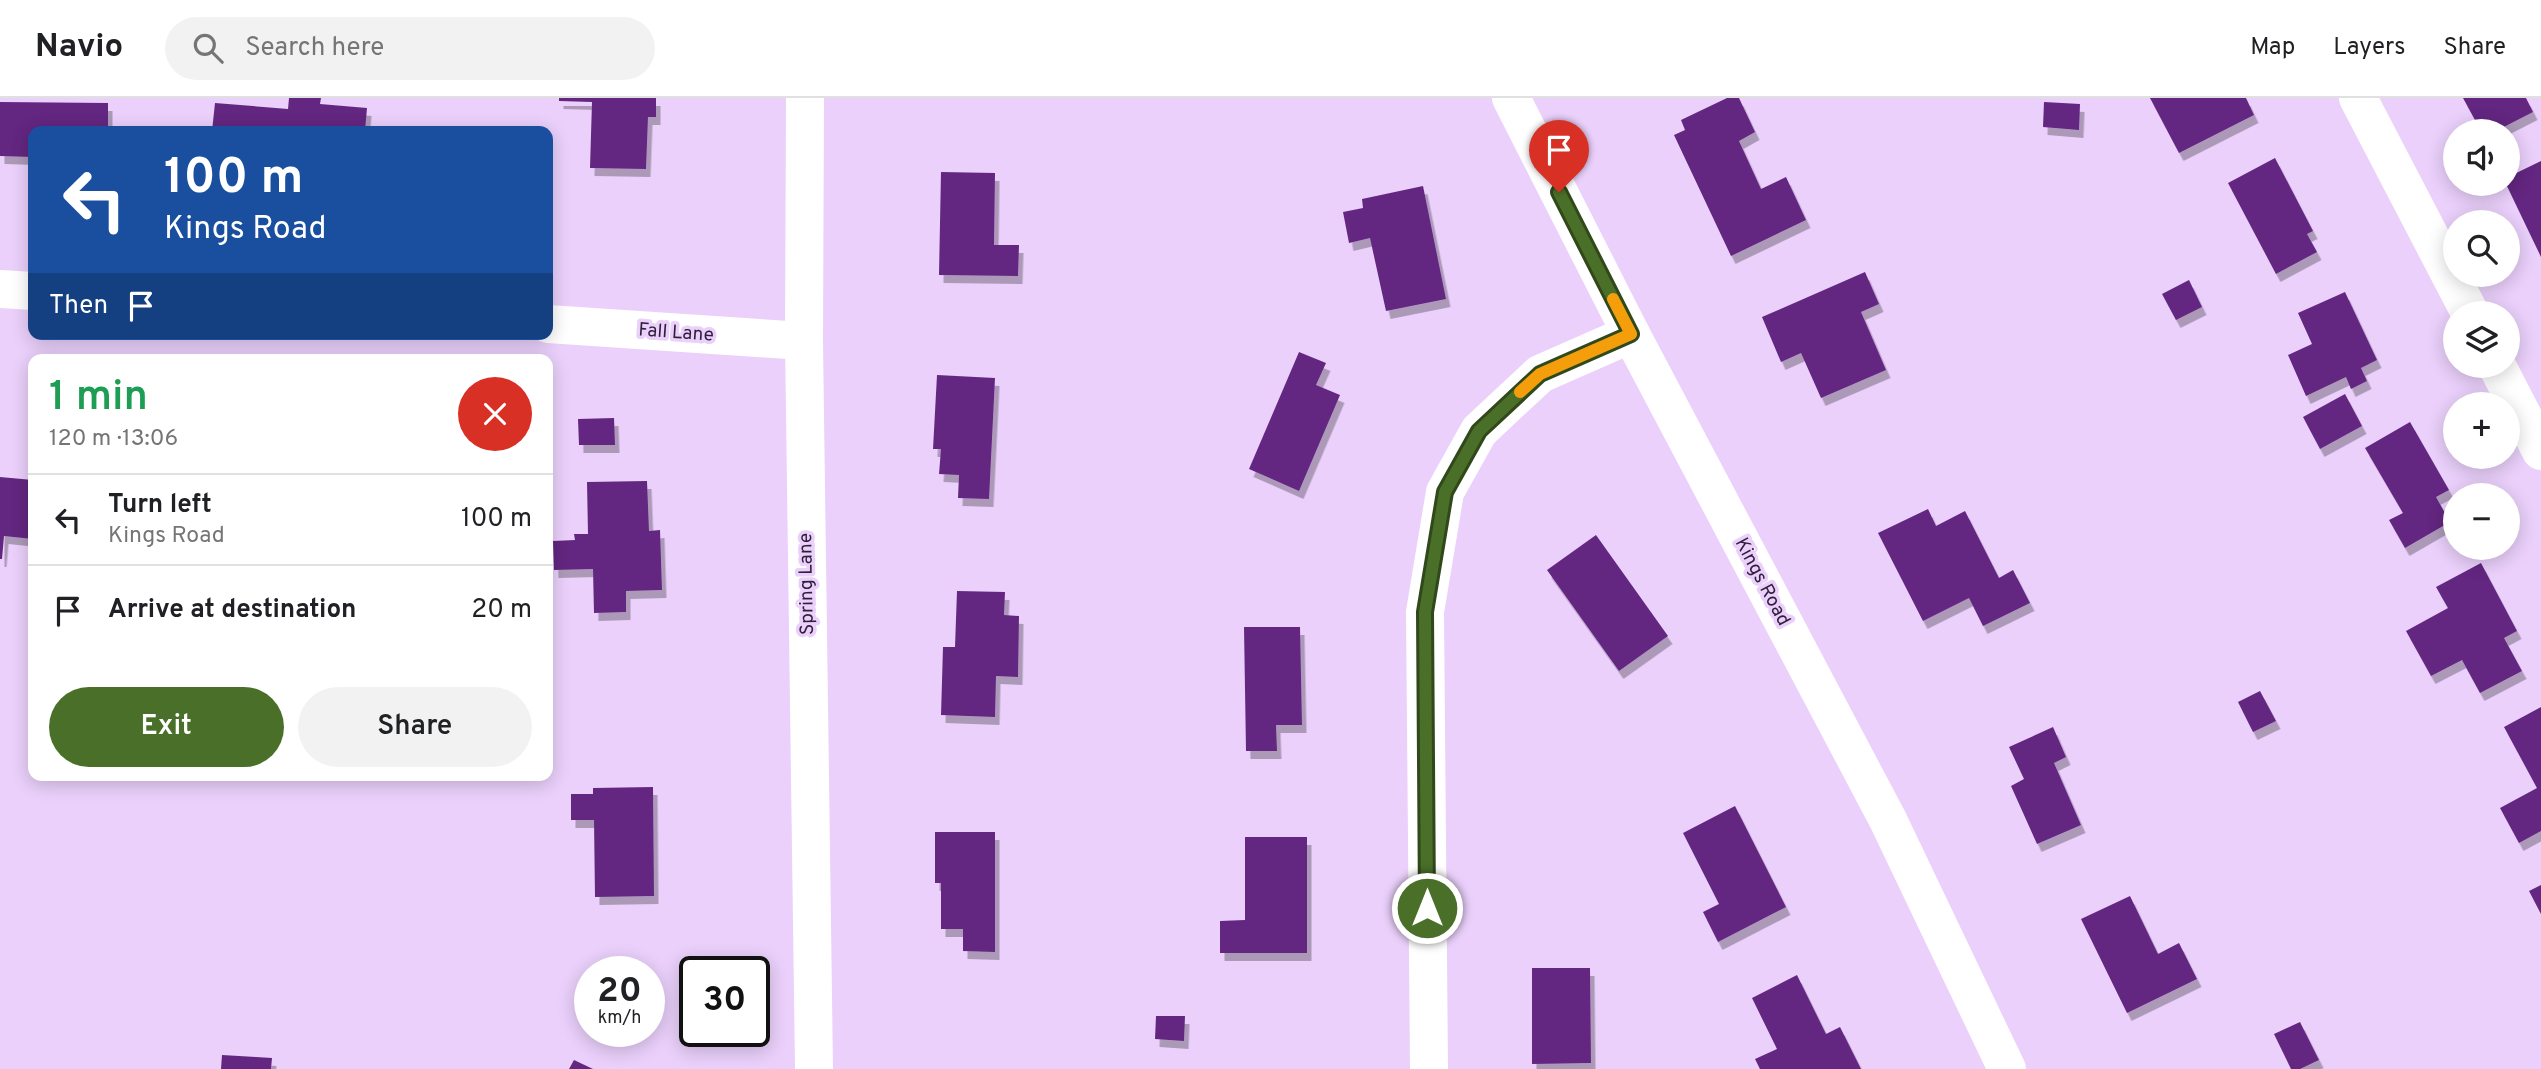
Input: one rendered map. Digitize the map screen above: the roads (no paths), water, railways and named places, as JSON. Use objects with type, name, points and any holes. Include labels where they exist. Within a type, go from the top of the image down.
[{"type":"street","name":"Spring Lane","points":[[806,98],[804,341],[814,1069]]},
{"type":"street","name":"Kings Road","points":[[1511,98],[1631,334],[1888,820],[2007,1069]]},
{"type":"street","points":[[2358,98],[2464,301]]},
{"type":"street","points":[[0,289],[28,291]]},
{"type":"street","name":"Fall Lane","points":[[553,324],[804,341]]},
{"type":"street","points":[[1429,1069],[1425,612],[1445,492],[1479,431],[1540,374],[1631,334]]},
{"type":"street","points":[[2503,378],[2541,451]]}]
